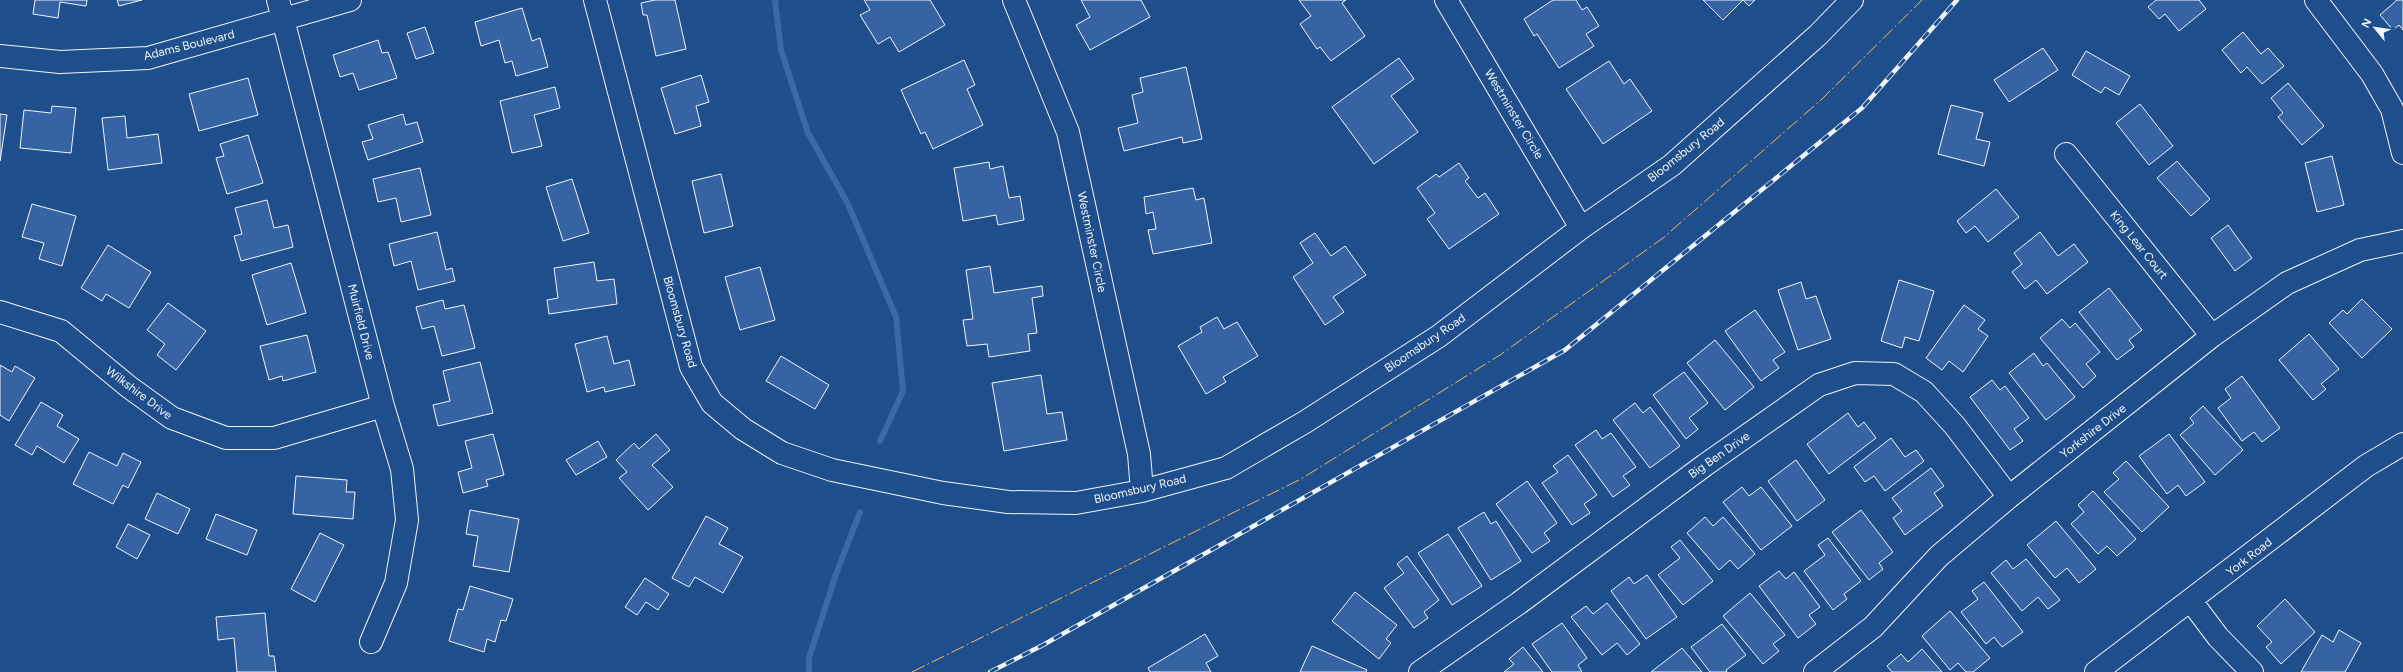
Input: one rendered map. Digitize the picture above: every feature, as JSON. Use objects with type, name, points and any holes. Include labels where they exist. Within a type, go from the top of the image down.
[{"type":"street","name":"Adams Boulevard","points":[[0,56],[60,62],[148,58],[281,10],[350,0]]},
{"type":"street","name":"Bloomsbury Road","points":[[595,0],[691,367],[712,403],[743,430],[782,454],[832,470],[943,493],[1008,502],[1076,503],[1142,491],[1226,468],[1305,422],[1439,336],[1581,228],[1672,165],[1818,35],[1852,0]]},
{"type":"street","name":"Westminster Circle","points":[[1014,0],[1068,132],[1139,454],[1142,491]]},
{"type":"street","name":"Westminster Circle","points":[[1446,0],[1581,228]]},
{"type":"street","points":[[2316,0],[2372,74],[2392,109],[2403,153]]},
{"type":"street","name":"Muirfield Drive","points":[[281,10],[383,406],[402,469],[407,520],[396,583],[372,642]]},
{"type":"street","name":"King Lear Court","points":[[2066,154],[2212,336]]},
{"type":"street","name":"Yorkshire Drive","points":[[1816,672],[1873,627],[1939,556],[2009,497],[2212,336],[2288,283],[2360,250],[2403,241]]},
{"type":"street","name":"Wilkshire Drive","points":[[0,312],[62,331],[129,387],[172,418],[226,438],[274,438],[383,406]]},
{"type":"street","name":"Big Ben Drive","points":[[1420,672],[1519,603],[1705,465],[1819,385],[1855,373],[1894,374],[1924,392],[1955,426],[2009,497]]},
{"type":"street","name":"York Road","points":[[2096,672],[2366,466],[2403,444]]},
{"type":"street","points":[[2191,601],[2218,637],[2252,672]]},
{"type":"building","points":[[35,0],[87,0],[86,6],[60,2],[58,18],[33,14]]},
{"type":"building","points":[[117,0],[142,0],[119,6]]},
{"type":"building","points":[[655,0],[675,0],[686,49],[656,56],[647,15],[643,15],[641,3]]},
{"type":"building","points":[[864,0],[930,0],[945,25],[899,52],[890,37],[878,44],[860,15],[870,10]]},
{"type":"building","points":[[1081,0],[1141,0],[1150,17],[1090,50],[1076,25],[1090,17]]},
{"type":"building","points":[[1299,0],[1346,0],[1342,3],[1365,36],[1331,61],[1320,47],[1317,49],[1300,24],[1311,16]]},
{"type":"building","points":[[1553,0],[1576,0],[1582,10],[1587,7],[1599,26],[1586,34],[1594,46],[1559,68],[1537,34],[1534,36],[1524,19]]},
{"type":"building","points":[[1703,0],[1743,0],[1723,20]]},
{"type":"building","points":[[1743,0],[1755,0],[1749,6]]},
{"type":"building","points":[[2156,0],[2199,0],[2206,9],[2179,31],[2165,14],[2159,19],[2148,7]]},
{"type":"building","points":[[2397,0],[2403,0],[2403,30],[2399,25],[2393,30],[2380,15]]},
{"type":"building","points":[[522,8],[532,41],[540,38],[548,67],[516,76],[512,61],[505,63],[499,40],[481,46],[475,22]]},
{"type":"building","points":[[425,27],[434,53],[416,59],[407,33]]},
{"type":"building","points":[[2243,32],[2261,54],[2268,48],[2284,66],[2262,84],[2247,67],[2241,73],[2222,50]]},
{"type":"building","points":[[378,40],[382,53],[388,52],[397,78],[359,90],[353,73],[340,77],[333,55]]},
{"type":"building","points":[[2043,48],[2058,70],[2009,102],[1994,80]]},
{"type":"building","points":[[2086,51],[2130,76],[2119,95],[2105,87],[2101,93],[2072,75]]},
{"type":"building","points":[[1399,58],[1414,79],[1391,96],[1418,132],[1374,164],[1332,107]]},
{"type":"building","points":[[964,60],[975,85],[967,89],[983,125],[933,149],[925,132],[921,134],[901,90]]},
{"type":"building","points":[[1609,61],[1624,84],[1630,79],[1652,111],[1603,144],[1566,89]]},
{"type":"building","points":[[1186,67],[1202,139],[1183,143],[1182,137],[1124,151],[1118,128],[1138,123],[1132,95],[1143,92],[1140,78]]},
{"type":"building","points":[[701,75],[709,102],[696,106],[701,126],[675,134],[661,88]]},
{"type":"building","points":[[248,78],[258,115],[199,131],[189,94]]},
{"type":"building","points":[[2288,83],[2324,126],[2302,145],[2278,117],[2283,113],[2271,98]]},
{"type":"building","points":[[555,87],[560,108],[534,115],[542,146],[512,153],[500,101]]},
{"type":"building","points":[[2140,104],[2173,146],[2149,165],[2116,123]]},
{"type":"building","points":[[1951,105],[1983,113],[1976,139],[1990,142],[1984,166],[1938,154]]},
{"type":"building","points":[[52,106],[76,108],[71,153],[20,148],[24,110],[51,113]]},
{"type":"building","points":[[0,114],[7,115],[0,161]]},
{"type":"building","points":[[403,114],[406,125],[417,122],[423,142],[368,160],[362,142],[373,139],[368,125]]},
{"type":"building","points":[[125,116],[127,138],[158,134],[162,163],[108,170],[102,118]]},
{"type":"building","points":[[248,135],[263,183],[227,194],[216,158],[224,156],[220,144]]},
{"type":"building","points":[[2332,156],[2344,205],[2317,212],[2305,163]]},
{"type":"building","points":[[2177,161],[2210,199],[2191,216],[2157,178]]},
{"type":"building","points":[[989,162],[990,169],[1003,166],[1009,198],[1020,196],[1024,220],[998,225],[996,215],[963,221],[954,168]]},
{"type":"building","points":[[1459,163],[1469,178],[1465,181],[1478,198],[1485,193],[1499,214],[1449,249],[1427,219],[1435,213],[1417,188],[1436,174],[1439,177]]},
{"type":"building","points":[[420,168],[431,215],[401,222],[396,198],[378,202],[373,179]]},
{"type":"building","points":[[721,174],[733,226],[704,233],[692,181]]},
{"type":"building","points":[[572,179],[589,233],[563,241],[546,187]]},
{"type":"building","points":[[1193,188],[1196,200],[1204,198],[1212,243],[1153,254],[1148,230],[1156,229],[1153,212],[1146,214],[1144,197]]},
{"type":"building","points":[[1996,189],[2019,217],[1988,242],[1975,226],[1966,233],[1957,221]]},
{"type":"building","points":[[267,200],[274,228],[288,225],[293,247],[241,261],[234,236],[242,234],[235,208]]},
{"type":"building","points":[[32,204],[76,216],[62,266],[39,259],[44,243],[22,237]]},
{"type":"building","points":[[2228,225],[2252,258],[2235,271],[2211,238]]},
{"type":"building","points":[[437,232],[446,270],[452,268],[455,281],[418,290],[411,261],[394,266],[389,244]]},
{"type":"building","points":[[2040,232],[2058,256],[2074,244],[2088,262],[2047,294],[2036,280],[2025,289],[2012,272],[2022,264],[2014,253]]},
{"type":"building","points":[[1315,233],[1331,256],[1345,246],[1366,275],[1333,297],[1344,312],[1325,325],[1293,277],[1313,263],[1300,243]]},
{"type":"building","points":[[108,245],[151,272],[129,308],[106,294],[102,301],[81,288]]},
{"type":"building","points":[[594,262],[597,281],[614,279],[617,304],[549,314],[547,300],[558,298],[554,268]]},
{"type":"building","points":[[291,263],[306,313],[267,325],[252,275]]},
{"type":"building","points":[[990,266],[994,293],[1042,286],[1043,296],[1032,298],[1037,333],[1028,334],[1030,351],[989,357],[987,344],[967,346],[963,320],[973,319],[966,270]]},
{"type":"building","points":[[760,267],[775,320],[740,330],[725,277]]},
{"type":"building","points":[[1899,280],[1934,291],[1919,341],[1905,337],[1902,348],[1881,341]]},
{"type":"building","points":[[1801,282],[1806,299],[1816,296],[1831,339],[1798,350],[1778,290]]},
{"type":"building","points":[[2109,288],[2142,330],[2129,340],[2134,347],[2117,360],[2079,312]]},
{"type":"building","points":[[2362,299],[2392,329],[2362,358],[2329,323],[2343,310],[2347,314]]},
{"type":"building","points":[[443,300],[445,309],[464,305],[475,348],[442,356],[434,326],[422,329],[416,307]]},
{"type":"building","points":[[168,303],[206,331],[176,370],[157,355],[165,344],[147,330]]},
{"type":"building","points":[[1964,305],[1985,320],[1978,329],[1988,336],[1963,372],[1949,361],[1942,370],[1926,358]]},
{"type":"building","points":[[1755,310],[1785,352],[1773,360],[1779,368],[1761,381],[1725,331]]},
{"type":"building","points":[[1217,317],[1224,329],[1237,322],[1258,356],[1223,377],[1226,382],[1206,394],[1178,346],[1202,332],[1200,327]]},
{"type":"building","points":[[2062,319],[2070,328],[2075,323],[2100,352],[2086,364],[2096,376],[2083,388],[2040,338]]},
{"type":"building","points":[[2309,334],[2339,369],[2321,384],[2326,389],[2313,400],[2279,360]]},
{"type":"building","points":[[307,335],[316,372],[283,381],[282,376],[269,380],[260,346]]},
{"type":"building","points":[[607,336],[614,364],[629,360],[635,385],[605,392],[604,387],[587,392],[575,344]]},
{"type":"building","points":[[1715,340],[1754,387],[1725,410],[1687,363]]},
{"type":"building","points":[[2034,353],[2043,366],[2047,363],[2075,397],[2046,420],[2009,373]]},
{"type":"building","points":[[781,356],[829,385],[815,409],[766,381]]},
{"type":"building","points":[[480,362],[493,413],[438,426],[433,405],[450,401],[443,371]]},
{"type":"building","points":[[0,365],[12,372],[15,366],[35,378],[9,421],[0,415]]},
{"type":"building","points":[[1684,372],[1708,403],[1689,418],[1698,429],[1686,439],[1653,395]]},
{"type":"building","points":[[1041,375],[1047,414],[1062,412],[1067,440],[1004,451],[992,383]]},
{"type":"building","points":[[2242,376],[2280,428],[2262,442],[2254,432],[2242,441],[2218,408],[2231,398],[2225,389]]},
{"type":"building","points":[[1992,380],[2000,390],[2005,386],[2029,418],[2014,429],[2023,441],[2010,450],[1970,397]]},
{"type":"building","points":[[41,402],[63,415],[57,426],[79,439],[64,463],[37,446],[32,455],[15,445]]},
{"type":"building","points":[[1635,403],[1643,413],[1650,407],[1680,446],[1650,468],[1613,420]]},
{"type":"building","points":[[2203,406],[2243,450],[2215,475],[2180,435],[2194,423],[2190,418]]},
{"type":"building","points":[[1848,413],[1858,427],[1864,422],[1876,438],[1829,474],[1807,444]]},
{"type":"building","points":[[1596,430],[1602,439],[1611,433],[1636,467],[1623,476],[1630,485],[1613,497],[1575,445]]},
{"type":"building","points":[[493,434],[504,475],[486,480],[488,486],[463,493],[458,472],[472,468],[465,441]]},
{"type":"building","points":[[656,434],[670,450],[652,465],[673,487],[648,510],[619,478],[627,472],[616,460],[634,443],[639,449]]},
{"type":"building","points":[[2169,434],[2205,482],[2186,496],[2178,485],[2167,494],[2139,456]]},
{"type":"building","points":[[1891,438],[1905,457],[1916,450],[1924,461],[1885,491],[1874,476],[1865,482],[1854,467]]},
{"type":"building","points":[[598,441],[607,457],[576,475],[566,460]]},
{"type":"building","points":[[89,452],[117,466],[123,453],[141,462],[128,488],[123,485],[113,504],[73,484]]},
{"type":"building","points":[[1568,455],[1597,495],[1584,504],[1590,513],[1572,525],[1542,483],[1558,472],[1553,466]]},
{"type":"building","points":[[1796,460],[1825,500],[1797,521],[1768,481]]},
{"type":"building","points":[[2126,461],[2169,507],[2142,532],[2104,492],[2119,479],[2113,473]]},
{"type":"building","points":[[1931,468],[1944,486],[1934,493],[1943,506],[1905,535],[1893,518],[1902,511],[1892,498]]},
{"type":"building","points":[[296,476],[347,480],[346,492],[355,492],[353,519],[293,514]]},
{"type":"building","points":[[1527,481],[1557,523],[1544,533],[1550,541],[1532,553],[1496,504]]},
{"type":"building","points":[[1742,487],[1749,496],[1761,487],[1792,526],[1761,550],[1723,502]]},
{"type":"building","points":[[2093,491],[2136,539],[2117,556],[2107,546],[2098,554],[2071,524],[2084,512],[2078,505]]},
{"type":"building","points":[[157,493],[190,509],[178,534],[145,519]]},
{"type":"building","points":[[470,510],[519,519],[509,572],[473,566],[478,536],[466,534]]},
{"type":"building","points":[[1861,510],[1893,552],[1879,563],[1883,569],[1869,580],[1832,532]]},
{"type":"building","points":[[1484,512],[1491,524],[1496,521],[1521,561],[1491,580],[1458,528]]},
{"type":"building","points":[[216,514],[257,530],[247,555],[206,539]]},
{"type":"building","points":[[706,516],[728,528],[719,544],[743,557],[723,593],[695,577],[689,587],[672,578]]},
{"type":"building","points":[[1705,517],[1713,526],[1723,517],[1755,554],[1738,569],[1730,560],[1719,570],[1687,533]]},
{"type":"building","points":[[2056,521],[2096,569],[2079,583],[2067,568],[2055,578],[2027,545]]},
{"type":"building","points":[[128,524],[150,535],[137,559],[116,547]]},
{"type":"building","points":[[320,533],[344,545],[315,602],[291,589]]},
{"type":"building","points":[[1448,534],[1482,586],[1452,605],[1418,553]]},
{"type":"building","points":[[1828,538],[1861,581],[1844,594],[1847,599],[1833,610],[1804,571],[1825,555],[1818,545]]},
{"type":"building","points":[[1680,540],[1713,581],[1683,605],[1658,575],[1680,558],[1671,547]]},
{"type":"building","points":[[1407,556],[1439,600],[1424,612],[1428,618],[1414,628],[1384,588],[1404,573],[1397,564]]},
{"type":"building","points":[[2026,559],[2060,600],[2048,609],[2038,597],[2022,611],[1991,573],[2006,560],[2013,569]]},
{"type":"building","points":[[1779,571],[1786,579],[1794,572],[1820,607],[1809,615],[1816,624],[1798,638],[1759,586]]},
{"type":"building","points":[[1647,575],[1677,617],[1646,639],[1611,591],[1629,577],[1634,584]]},
{"type":"building","points":[[645,578],[669,594],[658,610],[646,602],[637,615],[625,607]]},
{"type":"building","points":[[1984,582],[2023,632],[2002,647],[1994,637],[1986,644],[1961,612],[1978,599],[1972,591]]},
{"type":"building","points":[[470,586],[513,599],[506,621],[501,620],[495,642],[487,639],[484,652],[449,641],[458,609],[463,610]]},
{"type":"building","points":[[1355,592],[1397,625],[1386,639],[1391,643],[1379,659],[1332,621]]},
{"type":"building","points":[[1750,593],[1785,635],[1773,644],[1779,651],[1763,664],[1723,616]]},
{"type":"building","points":[[2285,599],[2315,632],[2281,664],[2266,647],[2272,642],[2257,626]]},
{"type":"building","points":[[1607,603],[1640,644],[1627,655],[1617,643],[1602,655],[1571,617],[1586,606],[1593,614]]},
{"type":"building","points":[[1950,611],[1990,658],[1973,672],[1966,672],[1958,663],[1950,670],[1922,636]]},
{"type":"building","points":[[265,613],[269,656],[274,656],[276,672],[237,672],[234,638],[218,640],[216,617]]},
{"type":"building","points":[[1562,623],[1587,658],[1578,665],[1582,672],[1552,672],[1532,644]]},
{"type":"building","points":[[1722,624],[1746,655],[1726,670],[1727,672],[1710,672],[1691,647]]},
{"type":"building","points":[[2339,630],[2361,643],[2345,672],[2301,672],[2322,635],[2333,642]]},
{"type":"building","points":[[1205,634],[1218,656],[1206,663],[1211,672],[1150,672],[1148,668]]},
{"type":"building","points":[[1312,646],[1367,670],[1366,672],[1300,672]]},
{"type":"building","points":[[1523,647],[1543,672],[1504,672],[1514,664],[1509,659]]},
{"type":"building","points":[[1682,648],[1702,672],[1651,672]]},
{"type":"building","points":[[1922,649],[1942,672],[1892,672],[1887,666],[1901,654],[1908,662]]},
{"type":"waterway","points":[[775,0],[781,50],[808,133],[848,204],[896,317],[903,391],[880,441]]},
{"type":"waterway","points":[[809,672],[809,658],[836,574],[860,512]]},
{"type":"railway","points":[[990,672],[1043,645],[1565,350],[1862,108],[1957,0]]},
{"type":"power","points":[[912,672],[1301,479],[1500,355],[1663,238],[1822,99],[1922,0]]}]
